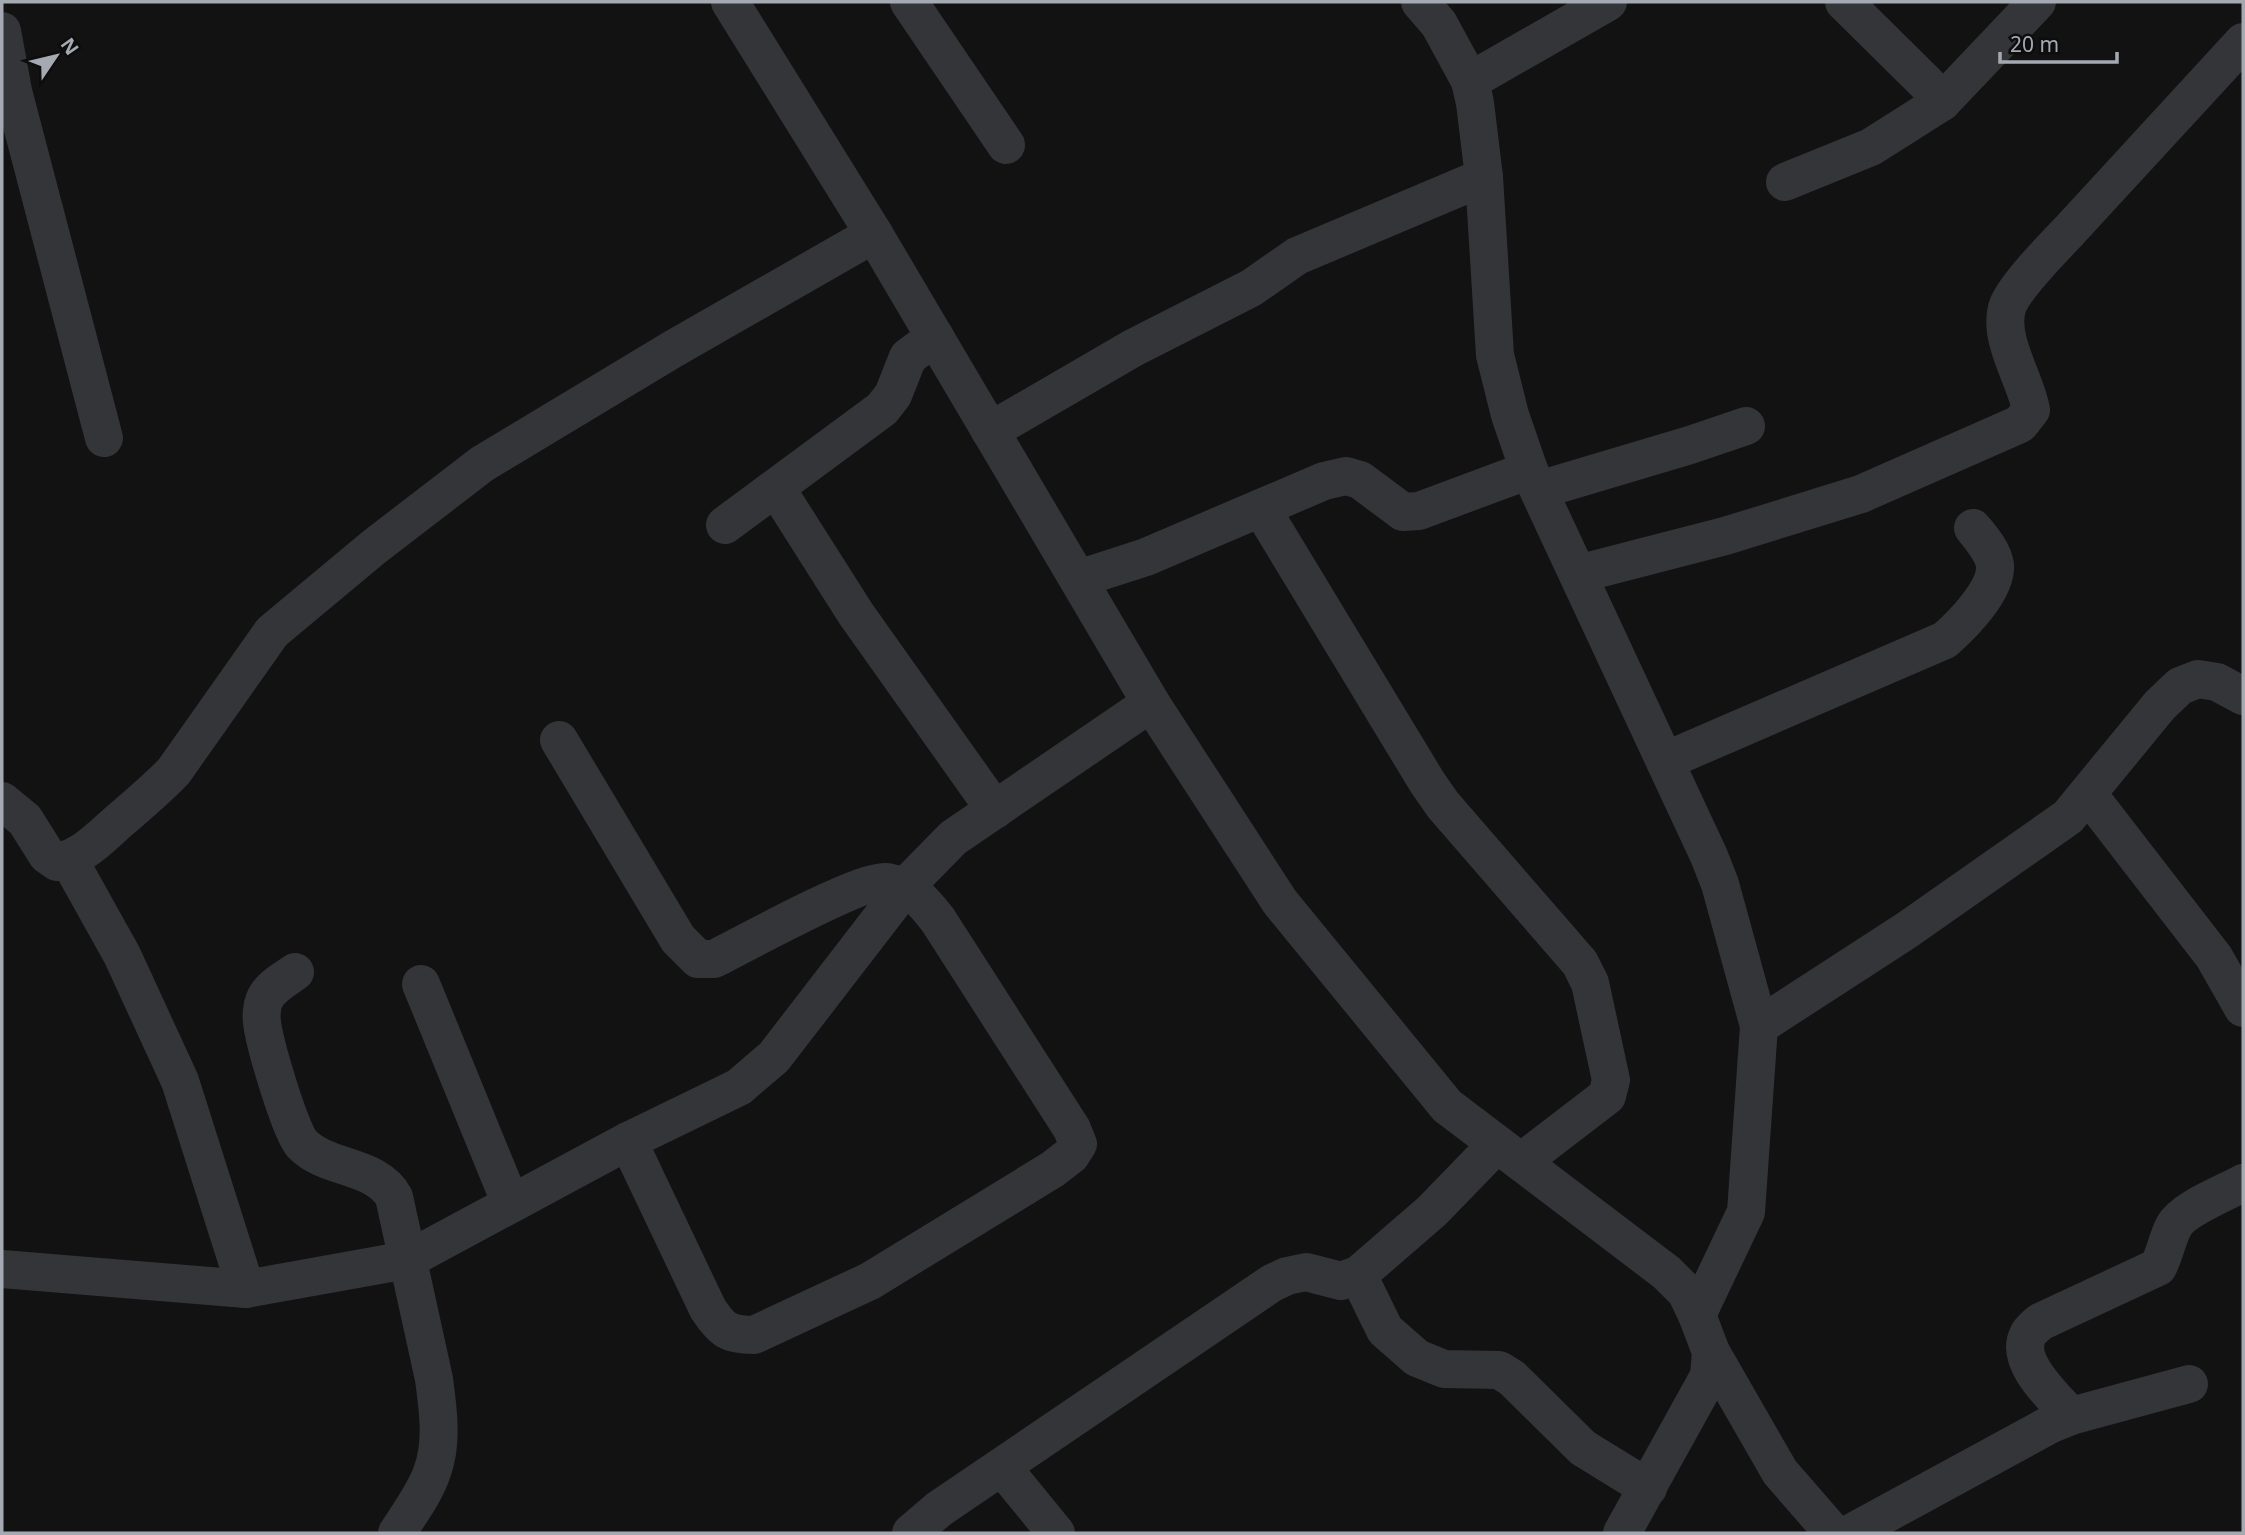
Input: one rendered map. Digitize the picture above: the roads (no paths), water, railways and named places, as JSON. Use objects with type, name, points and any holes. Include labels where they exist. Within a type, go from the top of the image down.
[{"type":"street","points":[[730,2],[874,234],[1151,703],[1280,902],[1447,1107],[1667,1273],[1686,1292],[1711,1352],[1780,1472],[1833,1533]]},
{"type":"street","points":[[909,2],[1006,145]]},
{"type":"street","points":[[1420,2],[1439,24],[1470,81],[1484,177],[1495,355],[1510,415],[1534,480],[1720,884],[1759,1026],[1746,1212],[1697,1315]]},
{"type":"street","points":[[1470,81],[1608,2]]},
{"type":"street","points":[[1844,2],[1942,102]]},
{"type":"street","points":[[1784,182],[1871,147],[1942,102],[2037,2]]},
{"type":"street","points":[[2,31],[13,91],[104,438]]},
{"type":"street","points":[[1578,575],[1725,536],[1861,494],[2020,424],[2031,410],[2028,394],[2009,348],[2007,308],[2016,293],[2054,248],[2243,41]]},
{"type":"street","points":[[990,431],[1133,348],[1251,288],[1297,256],[1484,177]]},
{"type":"street","points":[[2,801],[25,820],[47,855],[57,862],[69,860],[102,837],[155,792],[174,771],[272,632],[374,547],[482,464],[673,349],[874,234]]},
{"type":"street","points":[[725,525],[882,410],[893,394],[908,357],[935,337]]},
{"type":"street","points":[[1078,579],[1146,557],[1324,481],[1346,476],[1360,480],[1403,512],[1419,512],[1534,480],[1690,445],[1746,426]]},
{"type":"street","points":[[776,488],[856,614],[995,810]]},
{"type":"street","points":[[911,1533],[939,1509],[1272,1283],[1306,1272],[1341,1281],[1358,1275],[1433,1211],[1509,1153],[1607,1096],[1611,1080],[1590,983],[1580,963],[1443,805],[1261,508]]},
{"type":"street","points":[[1665,761],[1945,640],[1990,589],[1995,566],[1987,545],[1973,528]]},
{"type":"street","points":[[1759,1026],[1907,930],[2067,817],[2160,705],[2180,686],[2198,679],[2217,682],[2243,696]]},
{"type":"street","points":[[2,1269],[246,1290],[407,1260],[628,1141],[739,1087],[774,1057],[905,887],[953,838],[1151,703]]},
{"type":"street","points":[[559,740],[678,939],[698,959],[714,959],[857,888],[884,881],[905,887],[923,901],[938,920],[1072,1129],[1078,1144],[1071,1155],[1053,1169],[870,1280],[754,1335],[735,1335],[720,1327],[708,1310],[628,1141]]},
{"type":"street","points":[[2088,794],[2214,957],[2243,1008]]},
{"type":"street","points":[[69,860],[122,955],[180,1081],[246,1290]]},
{"type":"street","points":[[295,972],[271,989],[263,1002],[261,1021],[291,1127],[301,1143],[313,1153],[377,1179],[394,1197],[434,1379],[438,1450],[432,1473],[397,1533]]},
{"type":"street","points":[[421,984],[511,1204]]},
{"type":"street","points":[[2071,1416],[2030,1367],[2024,1350],[2028,1333],[2040,1322],[2158,1267],[2174,1227],[2183,1216],[2243,1183]]},
{"type":"street","points":[[1358,1275],[1385,1330],[1417,1358],[1444,1369],[1499,1370],[1511,1378],[1583,1448],[1648,1488]]},
{"type":"street","points":[[1622,1533],[1699,1398],[1709,1376],[1711,1352]]},
{"type":"street","points":[[1851,1533],[2051,1424],[2071,1416],[2189,1384]]},
{"type":"street","points":[[1002,1467],[1056,1533]]}]
